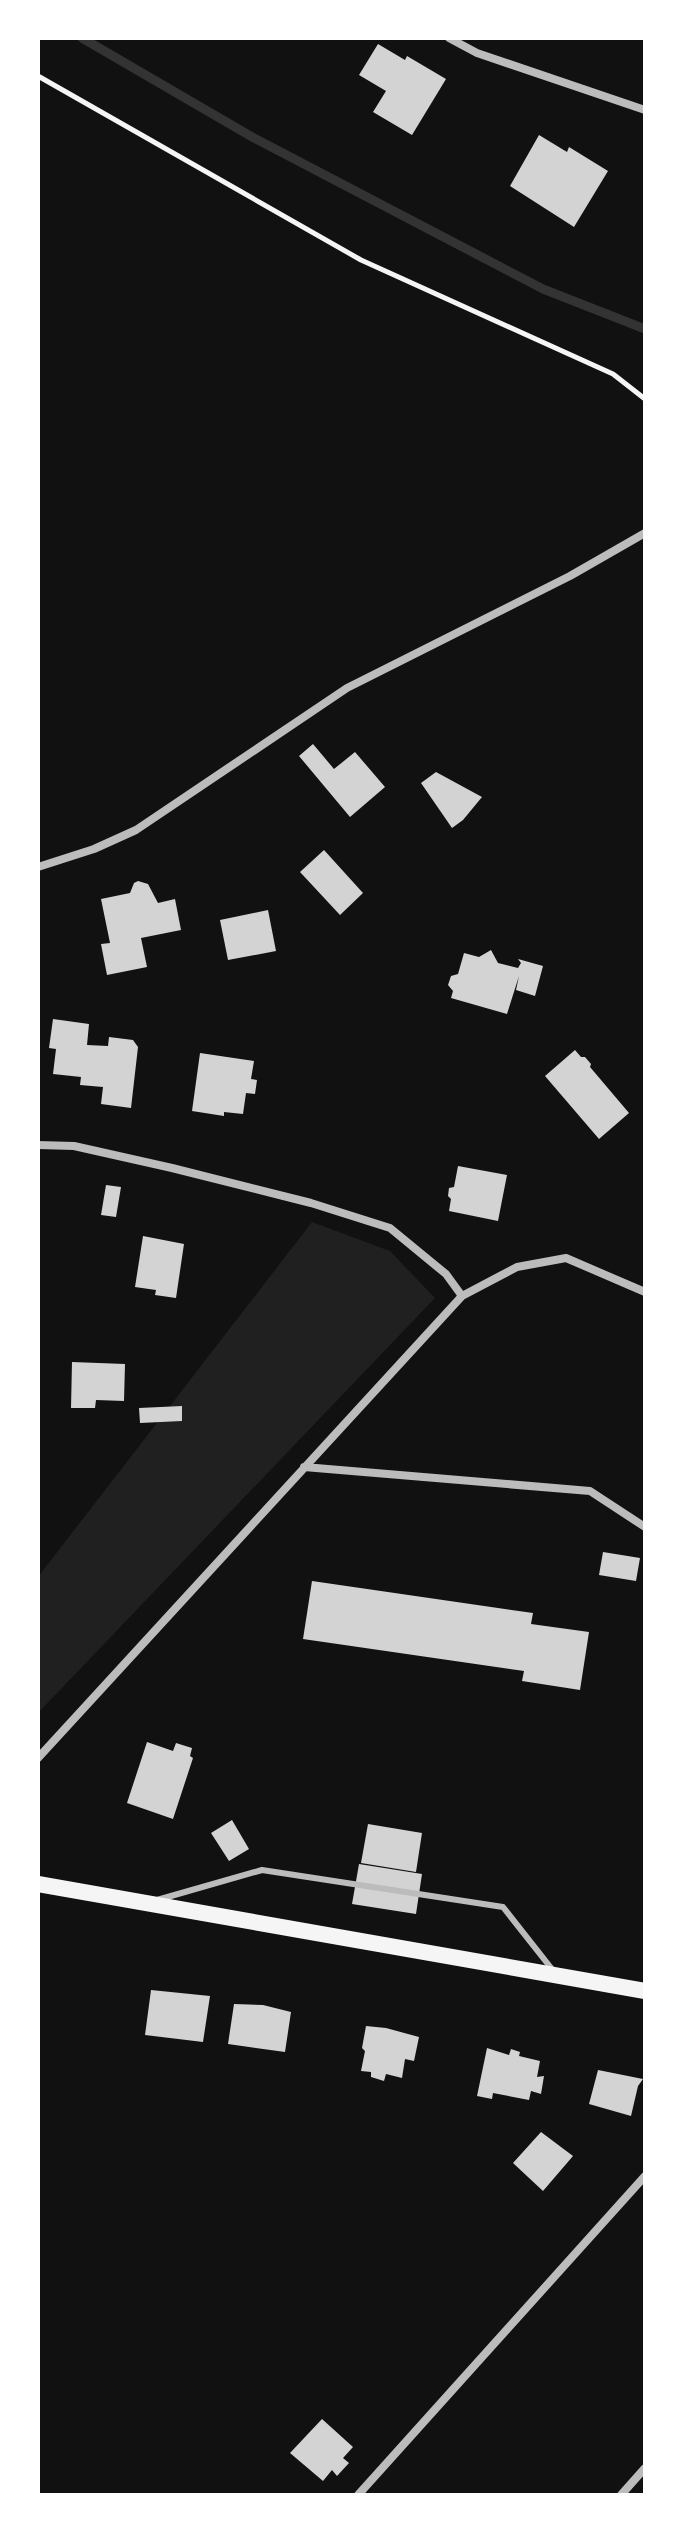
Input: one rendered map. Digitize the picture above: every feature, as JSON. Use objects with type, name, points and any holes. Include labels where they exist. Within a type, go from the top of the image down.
[{"type":"main road","points":[[38,1884],[645,1991]]},
{"type":"street","points":[[449,38],[477,53],[645,110]]},
{"type":"street","points":[[38,867],[94,849],[136,830],[347,688],[570,576],[645,533]]},
{"type":"street","points":[[38,1145],[74,1146],[172,1168],[311,1203],[390,1228],[446,1274],[462,1296]]},
{"type":"street","points":[[38,1758],[462,1296],[517,1267],[566,1258],[645,1292]]},
{"type":"street","points":[[304,1467],[590,1491],[645,1527]]},
{"type":"street","points":[[358,2495],[645,2176]]},
{"type":"street","points":[[621,2495],[645,2468]]},
{"type":"lane","points":[[147,1902],[262,1870],[503,1907],[558,1975]]},
{"type":"path","points":[[38,76],[361,260],[613,374],[645,399]]},
{"type":"shaded area","points":[[312,1222],[390,1251],[435,1298],[38,1713],[38,1577]]},
{"type":"building","points":[[378,44],[405,60],[407,56],[446,79],[412,135],[373,112],[386,91],[359,75]]},
{"type":"building","points":[[539,135],[567,152],[569,147],[608,171],[574,227],[510,186]]},
{"type":"building","points":[[313,744],[334,769],[355,752],[385,787],[350,817],[299,756]]},
{"type":"building","points":[[436,772],[482,797],[452,828],[421,783]]},
{"type":"building","points":[[324,850],[363,893],[340,915],[300,872]]},
{"type":"building","points":[[138,881],[148,884],[158,903],[175,899],[181,930],[141,938],[147,967],[107,975],[101,944],[110,943],[101,899],[130,893]]},
{"type":"building","points":[[268,910],[276,951],[228,960],[220,920]]},
{"type":"building","points":[[491,950],[498,963],[518,968],[521,963],[518,959],[543,966],[535,996],[516,990],[519,976],[507,1014],[451,998],[453,991],[448,985],[451,976],[458,974],[464,953],[479,957]]},
{"type":"building","points":[[53,1019],[89,1024],[87,1045],[108,1046],[109,1037],[133,1040],[138,1047],[131,1108],[101,1104],[103,1087],[80,1085],[81,1077],[53,1074],[56,1049],[49,1048]]},
{"type":"building","points":[[575,1050],[591,1064],[590,1067],[629,1113],[599,1139],[545,1076]]},
{"type":"building","points":[[200,1053],[254,1061],[251,1079],[257,1080],[255,1094],[246,1093],[243,1114],[224,1112],[224,1116],[192,1111]]},
{"type":"building","points":[[458,1166],[507,1175],[498,1221],[449,1211],[449,1188],[454,1187]]},
{"type":"building","points":[[106,1185],[121,1187],[116,1217],[101,1215]]},
{"type":"building","points":[[143,1236],[184,1244],[176,1298],[155,1295],[156,1290],[135,1287]]},
{"type":"building","points":[[72,1362],[125,1364],[124,1401],[96,1400],[95,1408],[71,1408]]},
{"type":"building","points":[[182,1406],[182,1421],[140,1423],[139,1408]]},
{"type":"building","points":[[603,1552],[640,1558],[636,1581],[599,1575]]},
{"type":"building","points":[[312,1581],[533,1613],[531,1624],[589,1632],[580,1690],[522,1681],[524,1671],[303,1639]]},
{"type":"building","points":[[147,1742],[173,1751],[176,1743],[192,1748],[190,1756],[193,1758],[173,1819],[127,1803]]},
{"type":"building","points":[[232,1820],[249,1849],[229,1861],[211,1833]]},
{"type":"building","points":[[368,1824],[422,1833],[416,1872],[361,1863]]},
{"type":"building","points":[[359,1864],[422,1874],[416,1914],[352,1904]]},
{"type":"building","points":[[151,1990],[210,1996],[203,2042],[145,2035]]},
{"type":"building","points":[[234,2004],[263,2005],[291,2012],[285,2052],[228,2044]]},
{"type":"building","points":[[366,2026],[419,2037],[414,2061],[405,2059],[402,2078],[386,2074],[384,2081],[371,2077],[371,2072],[361,2071]]},
{"type":"building","points":[[487,2048],[509,2055],[511,2049],[520,2052],[519,2056],[540,2061],[537,2077],[544,2076],[541,2094],[531,2091],[529,2100],[493,2093],[492,2099],[477,2096]]},
{"type":"building","points":[[598,2070],[643,2079],[638,2086],[631,2116],[589,2104]]},
{"type":"building","points":[[541,2132],[573,2156],[543,2191],[513,2163]]},
{"type":"building","points":[[322,2419],[353,2447],[343,2458],[349,2463],[337,2476],[332,2470],[323,2481],[290,2453]]},
{"type":"waterway","points":[[82,38],[254,138],[543,289],[645,329]]}]
